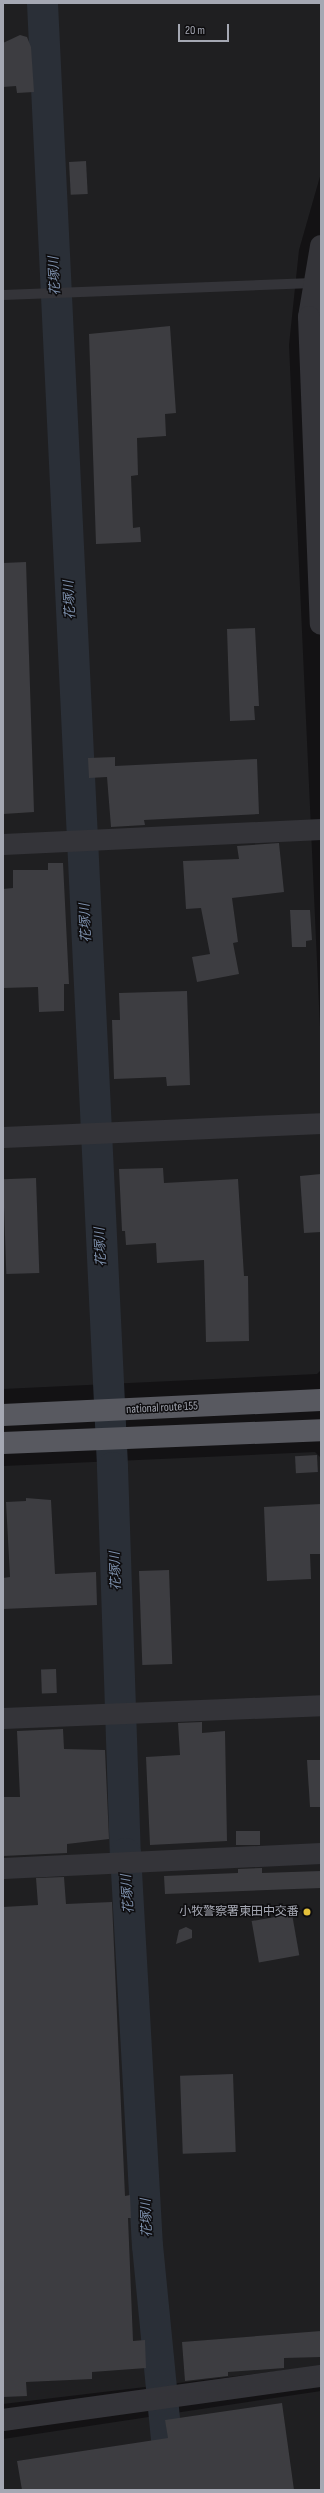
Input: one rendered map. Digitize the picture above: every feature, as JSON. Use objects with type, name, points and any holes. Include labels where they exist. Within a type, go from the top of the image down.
[{"type":"highway","name":"national route 155","points":[[3,1415],[321,1400]]},
{"type":"highway","points":[[3,1443],[321,1430]]},
{"type":"street","points":[[321,246],[313,283],[309,317],[317,399],[321,624]]},
{"type":"street","points":[[3,844],[321,829]]},
{"type":"street","points":[[3,1137],[321,1123]]},
{"type":"street","points":[[3,1718],[321,1705]]},
{"type":"street","points":[[3,1868],[321,1853]]},
{"type":"street","points":[[3,2420],[321,2376]]},
{"type":"lane","points":[[3,295],[313,283]]},
{"type":"shaded area","points":[[3,3],[321,3],[321,173],[299,250],[289,345],[321,1049],[321,1370],[317,1374],[3,1389]]},
{"type":"shaded area","points":[[315,1452],[321,1458],[321,2366],[3,2404],[3,1466]]},
{"type":"shaded area","points":[[321,2391],[321,2490],[3,2490],[3,2439]]},
{"type":"building","points":[[20,35],[27,37],[31,47],[34,92],[17,93],[16,86],[3,87],[3,43]]},
{"type":"building","points":[[86,161],[88,194],[71,195],[69,162]]},
{"type":"building","points":[[170,326],[176,413],[165,414],[166,436],[137,438],[138,475],[131,476],[133,528],[140,527],[141,542],[96,544],[89,334]]},
{"type":"building","points":[[26,562],[34,812],[3,814],[3,563]]},
{"type":"building","points":[[255,628],[259,706],[254,706],[255,720],[230,721],[227,629]]},
{"type":"building","points":[[115,757],[115,766],[257,759],[259,814],[144,820],[145,825],[111,827],[107,777],[89,778],[88,758]]},
{"type":"building","points":[[279,843],[284,892],[232,898],[238,942],[233,943],[239,974],[197,982],[192,957],[210,954],[201,908],[186,909],[183,861],[239,859],[237,846]]},
{"type":"building","points":[[48,863],[63,863],[69,984],[64,984],[64,1011],[39,1012],[38,987],[3,988],[3,889],[13,888],[13,870],[48,870]]},
{"type":"building","points":[[290,910],[310,910],[312,940],[306,941],[306,947],[292,947]]},
{"type":"building","points":[[187,991],[190,1085],[167,1086],[166,1077],[114,1079],[112,1020],[120,1020],[119,993]]},
{"type":"building","points":[[163,1168],[164,1183],[238,1179],[244,1276],[248,1276],[249,1341],[206,1342],[204,1260],[157,1263],[156,1243],[126,1245],[125,1231],[122,1231],[119,1169]]},
{"type":"building","points":[[321,1174],[321,1232],[304,1233],[300,1176]]},
{"type":"building","points":[[36,1178],[39,1273],[6,1274],[3,1179]]},
{"type":"building","points":[[317,1455],[318,1472],[296,1473],[295,1456]]},
{"type":"building","points":[[26,1498],[51,1500],[55,1574],[96,1572],[97,1605],[3,1609],[3,1578],[10,1577],[6,1502],[26,1501]]},
{"type":"building","points":[[321,1504],[321,1554],[310,1554],[311,1579],[267,1581],[264,1507]]},
{"type":"building","points":[[169,1570],[172,1664],[142,1665],[139,1571]]},
{"type":"building","points":[[56,1669],[57,1693],[42,1694],[41,1670]]},
{"type":"building","points":[[202,1722],[202,1733],[225,1731],[227,1841],[150,1845],[146,1757],[180,1755],[178,1723]]},
{"type":"building","points":[[63,1729],[64,1749],[105,1750],[109,1839],[67,1844],[67,1853],[3,1856],[3,1797],[20,1797],[17,1731]]},
{"type":"building","points":[[307,1760],[321,1760],[321,1807],[310,1807]]},
{"type":"building","points":[[236,1831],[260,1831],[260,1845],[236,1845]]},
{"type":"building","points":[[262,1868],[262,1873],[321,1871],[321,1888],[165,1894],[164,1876],[238,1873],[238,1869]]},
{"type":"building","points":[[64,1877],[66,1904],[112,1902],[125,2196],[130,2195],[131,2218],[128,2218],[133,2341],[145,2340],[146,2368],[92,2372],[92,2379],[26,2382],[27,2396],[3,2397],[3,1907],[38,1905],[36,1878]]},
{"type":"building","points":[[292,1914],[299,1955],[259,1962],[252,1921]]},
{"type":"building","points":[[186,1927],[192,1930],[192,1938],[176,1944],[179,1930]]},
{"type":"building","points":[[233,2074],[236,2152],[183,2154],[180,2076]]},
{"type":"building","points":[[321,2331],[321,2357],[284,2358],[284,2368],[228,2372],[228,2376],[185,2381],[182,2342]]},
{"type":"building","points":[[282,2403],[294,2490],[22,2490],[17,2461],[168,2438],[165,2420]]},
{"type":"waterway","name":"花塚川","points":[[42,3],[112,1467],[125,1853],[147,2245],[171,2490]]},
{"type":"place","name":"小牧警察署東田中交番","points":[[307,1912]]}]
